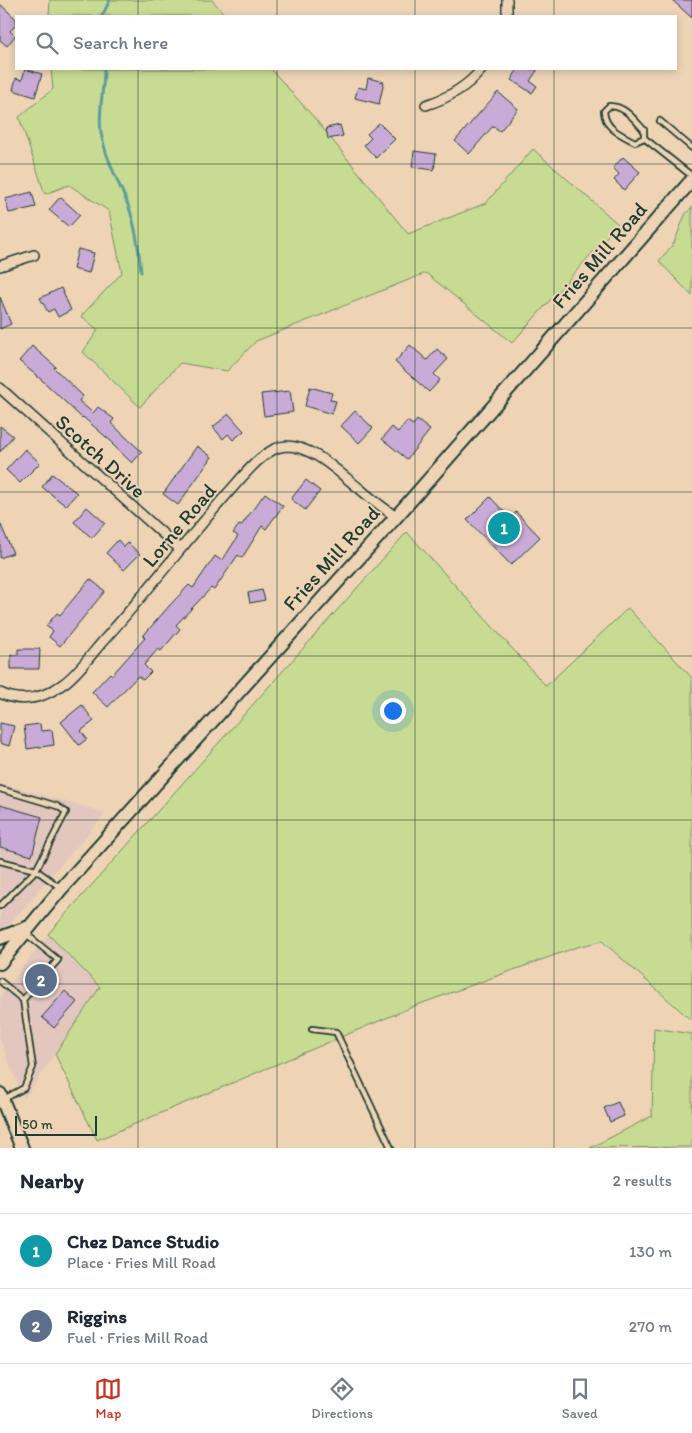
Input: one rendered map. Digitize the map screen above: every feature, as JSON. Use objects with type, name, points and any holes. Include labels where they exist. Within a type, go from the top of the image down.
[{"type":"main road","name":"Fries Mill Road","points":[[0,963],[61,889],[396,517],[692,180]]},
{"type":"main road","points":[[0,938],[27,930]]},
{"type":"main road","points":[[1,1099],[22,1148]]},
{"type":"street","points":[[507,0],[507,15]]},
{"type":"street","points":[[426,106],[452,95],[481,70]]},
{"type":"street","points":[[0,266],[34,254]]},
{"type":"street","name":"Scotch Drive","points":[[0,388],[180,549]]},
{"type":"street","name":"Lorne Road","points":[[0,693],[28,700],[45,695],[65,683],[131,609],[252,464],[269,452],[284,446],[301,449],[322,459],[396,517]]},
{"type":"lane","points":[[609,106],[617,106],[626,110],[644,130],[644,138],[635,142],[616,132],[604,120],[604,111],[609,106]]},
{"type":"lane","points":[[660,121],[692,148]]},
{"type":"lane","points":[[644,138],[692,176]]},
{"type":"lane","points":[[0,789],[57,806],[66,812],[36,870],[0,906]]},
{"type":"lane","points":[[0,861],[36,870],[61,889]]},
{"type":"lane","points":[[27,930],[58,960],[48,970]]},
{"type":"lane","points":[[0,981],[23,1000],[33,1067],[24,1088],[1,1099]]},
{"type":"lane","points":[[23,1000],[32,989]]},
{"type":"lane","points":[[312,1030],[336,1032],[391,1148]]},
{"type":"shaded area","points":[[0,783],[106,813],[8,926],[0,931]]},
{"type":"shaded area","points":[[48,934],[100,987],[24,1099],[0,1040],[0,997]]},
{"type":"green space","points":[[50,0],[212,0],[225,15],[49,15]]},
{"type":"green space","points":[[51,70],[272,70],[317,121],[408,234],[486,203],[533,149],[618,224],[512,343],[426,273],[256,341],[227,371],[180,363],[140,407],[83,352],[98,330],[81,316],[122,273],[109,211],[69,185],[45,194],[19,117],[53,89]]},
{"type":"green space","points":[[692,207],[692,296],[659,261],[674,243],[685,215]]},
{"type":"green space","points":[[407,532],[546,686],[628,608],[692,678],[692,1021],[602,941],[577,947],[417,1005],[97,1140],[55,1054],[100,987],[48,934]]},
{"type":"green space","points":[[654,1028],[692,1034],[692,1147],[590,1148],[652,1116]]},
{"type":"building","points":[[672,0],[692,0],[692,18]]},
{"type":"building","points":[[0,4],[15,18],[15,26],[10,31],[15,36],[7,46],[0,40]]},
{"type":"building","points":[[25,70],[42,74],[35,97],[13,90],[16,78],[22,80]]},
{"type":"building","points":[[517,70],[537,70],[530,81],[537,86],[532,93],[511,80]]},
{"type":"building","points":[[368,78],[384,82],[379,104],[355,98],[358,87],[366,89]]},
{"type":"building","points":[[498,92],[518,109],[500,131],[493,126],[469,154],[455,141]]},
{"type":"building","points":[[379,123],[395,139],[376,158],[364,145],[371,138],[367,134]]},
{"type":"building","points":[[340,125],[343,136],[328,139],[326,128]]},
{"type":"building","points":[[414,151],[436,154],[434,170],[412,167]]},
{"type":"building","points":[[623,157],[640,172],[624,190],[614,180],[619,174],[613,168]]},
{"type":"building","points":[[32,192],[36,207],[9,213],[5,199]]},
{"type":"building","points":[[60,197],[80,215],[69,227],[49,210]]},
{"type":"building","points":[[78,249],[94,253],[89,273],[73,269]]},
{"type":"building","points":[[61,288],[71,310],[58,317],[54,309],[48,312],[40,298]]},
{"type":"building","points":[[0,297],[11,324],[0,329]]},
{"type":"building","points":[[410,345],[427,360],[437,349],[448,359],[434,374],[440,380],[429,392],[395,362]]},
{"type":"building","points":[[32,346],[56,367],[54,368],[83,396],[79,401],[93,413],[98,407],[114,419],[111,423],[142,452],[132,463],[113,443],[82,418],[19,361]]},
{"type":"building","points":[[310,387],[332,393],[330,400],[336,401],[332,414],[305,406]]},
{"type":"building","points":[[290,391],[293,412],[264,416],[261,394]]},
{"type":"building","points":[[355,411],[373,428],[359,443],[341,426]]},
{"type":"building","points":[[229,414],[244,431],[233,440],[228,434],[223,439],[213,427]]},
{"type":"building","points":[[417,420],[430,430],[407,459],[382,439],[392,427],[398,432],[407,421],[413,425]]},
{"type":"building","points":[[0,426],[13,436],[0,452]]},
{"type":"building","points":[[197,446],[212,457],[178,505],[163,494]]},
{"type":"building","points":[[25,449],[40,463],[20,483],[6,470]]},
{"type":"building","points":[[52,474],[77,493],[66,506],[42,487]]},
{"type":"building","points":[[306,480],[320,491],[305,510],[291,499]]},
{"type":"building","points":[[265,493],[283,506],[266,529],[262,526],[242,558],[238,555],[214,590],[211,588],[176,625],[180,629],[161,651],[158,649],[144,665],[151,672],[143,680],[138,676],[108,707],[92,692],[110,673],[112,675],[145,638],[143,636],[189,585],[193,588],[215,556],[222,561],[238,536],[233,533],[239,525],[241,526]]},
{"type":"building","points":[[490,497],[510,518],[516,512],[540,537],[511,565],[467,520]]},
{"type":"building","points":[[87,507],[105,523],[92,538],[74,522]]},
{"type":"building","points":[[0,523],[13,553],[0,558]]},
{"type":"building","points":[[118,540],[124,547],[128,543],[140,554],[124,570],[106,553]]},
{"type":"building","points":[[90,579],[105,591],[60,646],[49,637],[53,631],[46,626],[57,613],[60,615]]},
{"type":"building","points":[[262,590],[265,600],[250,603],[248,593]]},
{"type":"building","points":[[18,649],[40,649],[39,669],[11,669],[11,655],[18,655]]},
{"type":"building","points":[[82,705],[94,721],[81,731],[87,739],[79,745],[61,722]]},
{"type":"building","points":[[0,723],[14,726],[9,746],[0,743]]},
{"type":"building","points":[[40,724],[41,731],[52,730],[54,745],[27,749],[24,726]]},
{"type":"building","points":[[0,805],[42,817],[32,856],[0,847]]},
{"type":"building","points":[[65,991],[77,1002],[54,1028],[42,1017]]},
{"type":"building","points":[[618,1102],[624,1116],[610,1122],[604,1108]]},
{"type":"waterway","points":[[102,15],[110,0]]},
{"type":"waterway","points":[[104,70],[100,117],[101,133],[109,161],[131,213],[137,238],[141,272]]},
{"type":"place","name":"Chez Dance Studio","points":[[504,528]]},
{"type":"place","name":"Riggins","points":[[41,980]]}]
